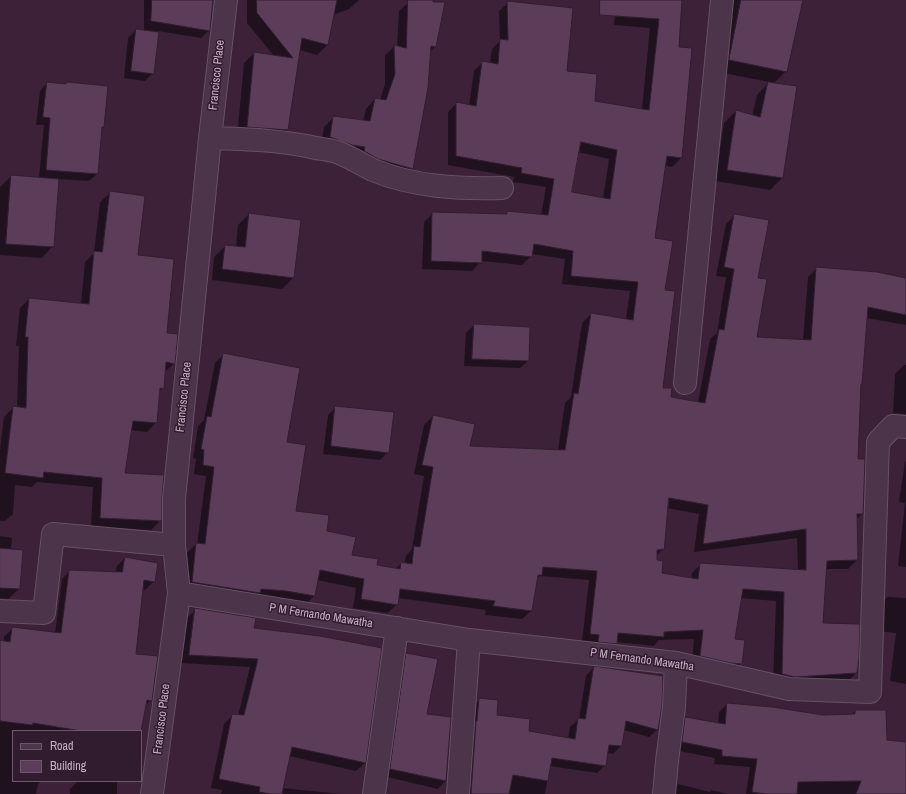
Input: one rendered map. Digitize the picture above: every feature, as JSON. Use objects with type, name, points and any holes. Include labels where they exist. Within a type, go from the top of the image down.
[{"type":"street","name":"Francisco Place","points":[[152,794],[179,593],[174,546],[174,499],[210,138],[226,0]]},
{"type":"street","points":[[685,383],[722,0]]},
{"type":"street","points":[[210,138],[264,139],[337,152],[374,170],[410,182],[431,186],[502,188]]},
{"type":"street","name":"P M Fernando Mawatha","points":[[179,593],[469,640],[676,662],[789,689],[870,692],[878,442],[893,426],[906,427]]},
{"type":"street","points":[[0,611],[44,613],[53,534],[174,546]]},
{"type":"street","points":[[374,794],[397,628]]},
{"type":"street","points":[[458,794],[469,640]]},
{"type":"street","points":[[664,794],[674,707],[676,662]]},
{"type":"building","points":[[152,0],[213,0],[210,31],[151,21]]},
{"type":"building","points":[[257,0],[337,0],[328,45],[302,38],[288,130],[247,127],[254,52],[293,58],[257,13]]},
{"type":"building","points":[[408,0],[433,0],[433,2],[445,2],[436,47],[431,46],[428,88],[413,169],[378,159],[364,151],[365,147],[352,145],[330,137],[333,116],[370,121],[375,98],[386,100],[395,74],[394,45],[406,48]]},
{"type":"building","points":[[600,0],[682,0],[679,47],[692,48],[682,158],[667,156],[655,238],[673,241],[665,290],[675,291],[663,388],[672,388],[671,397],[705,403],[719,329],[724,330],[734,269],[724,267],[734,214],[769,220],[758,278],[767,279],[757,337],[811,340],[816,267],[877,272],[906,278],[906,315],[868,307],[861,384],[858,459],[865,459],[863,514],[857,514],[858,560],[827,561],[823,623],[860,624],[857,673],[795,677],[782,674],[784,592],[743,589],[735,639],[745,640],[742,664],[700,656],[703,630],[664,632],[664,637],[618,633],[617,644],[598,642],[599,635],[590,634],[597,571],[543,567],[542,575],[538,575],[532,611],[493,606],[495,601],[400,589],[398,605],[361,599],[364,579],[320,570],[315,596],[286,591],[261,589],[260,593],[192,582],[196,543],[205,544],[214,467],[203,465],[204,450],[201,449],[207,416],[211,417],[223,353],[300,368],[287,442],[306,445],[296,511],[329,515],[327,531],[356,537],[352,555],[378,559],[377,565],[400,569],[401,562],[412,564],[414,546],[420,547],[433,467],[422,465],[433,415],[475,424],[470,446],[565,450],[574,393],[578,394],[591,313],[633,320],[638,282],[571,276],[573,251],[534,244],[532,257],[482,251],[482,263],[431,261],[432,212],[507,214],[507,211],[548,215],[554,179],[521,173],[522,168],[456,156],[456,102],[476,106],[482,61],[498,64],[500,39],[508,40],[507,1],[573,8],[567,71],[597,74],[595,101],[649,110],[659,19],[600,15]],"holes":[[[581,142],[617,150],[610,199],[572,192]],[[669,498],[708,505],[703,544],[806,529],[806,570],[700,563],[698,579],[662,573],[663,561],[657,560],[657,550],[664,549]]]},
{"type":"building","points":[[741,0],[803,0],[787,72],[729,60]]},
{"type":"building","points":[[136,29],[159,32],[154,74],[131,71]]},
{"type":"building","points":[[47,82],[66,84],[66,82],[108,86],[104,127],[102,127],[98,174],[46,170],[50,118],[43,117]]},
{"type":"building","points":[[768,82],[797,86],[783,178],[727,170],[736,110],[760,117]]},
{"type":"building","points":[[11,175],[59,179],[54,247],[6,244]]},
{"type":"building","points":[[110,191],[145,196],[138,255],[174,259],[167,333],[178,334],[175,364],[166,362],[164,389],[160,388],[157,423],[133,421],[125,473],[164,475],[162,521],[100,518],[102,478],[44,472],[43,478],[5,473],[13,406],[26,408],[28,337],[25,337],[29,298],[89,304],[94,251],[102,252]]},
{"type":"building","points":[[249,213],[301,220],[294,278],[222,269],[225,245],[245,247]]},
{"type":"building","points":[[474,324],[530,327],[529,361],[472,359]]},
{"type":"building","points":[[335,406],[394,412],[389,453],[331,446]]},
{"type":"building","points":[[0,548],[23,550],[20,589],[0,588]]},
{"type":"building","points":[[125,557],[158,563],[155,582],[144,580],[136,654],[158,656],[152,701],[147,700],[141,730],[75,730],[33,723],[32,725],[0,721],[0,640],[10,642],[12,627],[61,633],[69,570],[122,572]]},
{"type":"building","points":[[195,608],[256,618],[254,628],[320,636],[382,648],[366,763],[292,747],[282,794],[259,792],[260,787],[219,779],[232,714],[244,715],[258,659],[189,655]]},
{"type":"building","points":[[406,653],[438,659],[427,714],[451,717],[446,781],[390,769]]},
{"type":"building","points":[[594,666],[663,676],[662,706],[658,730],[626,721],[622,746],[609,745],[606,766],[552,758],[548,781],[513,775],[509,794],[471,794],[479,698],[498,700],[497,715],[530,719],[529,731],[575,739],[578,718],[585,719]]},
{"type":"building","points":[[727,703],[772,707],[823,715],[855,714],[855,710],[886,710],[887,740],[906,742],[906,794],[856,794],[861,781],[798,782],[797,794],[765,794],[752,792],[757,759],[722,756],[722,750],[682,742],[685,717],[725,724]]}]
